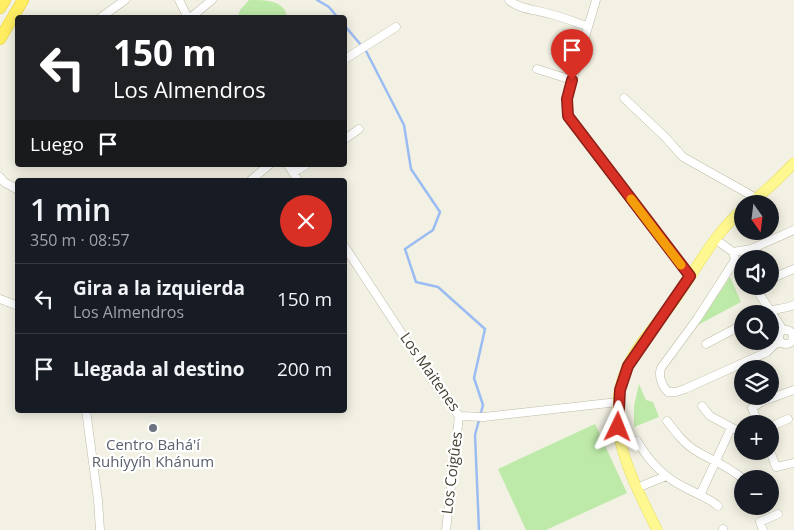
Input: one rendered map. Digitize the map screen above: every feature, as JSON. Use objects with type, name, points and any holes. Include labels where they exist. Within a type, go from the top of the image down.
[{"type":"highway","points":[[0,8],[5,0]]},
{"type":"highway","points":[[0,39],[23,0]]},
{"type":"main road","points":[[759,195],[794,163]]},
{"type":"main road","points":[[656,530],[620,445],[618,402],[622,384],[628,366],[715,239],[734,219]]},
{"type":"street","points":[[104,15],[124,0]]},
{"type":"street","points":[[179,0],[187,15]]},
{"type":"street","points":[[193,15],[212,0]]},
{"type":"street","points":[[509,0],[520,6],[587,26]]},
{"type":"street","points":[[596,0],[567,99],[568,116],[690,276]]},
{"type":"street","points":[[347,58],[396,27]]},
{"type":"street","points":[[537,69],[572,80]]},
{"type":"street","points":[[624,98],[684,157],[744,195]]},
{"type":"street","points":[[347,138],[359,129]]},
{"type":"street","points":[[253,178],[267,167]]},
{"type":"street","points":[[296,177],[304,167]]},
{"type":"street","points":[[0,177],[4,182],[15,188]]},
{"type":"street","points":[[749,250],[794,230]]},
{"type":"street","points":[[715,239],[734,256],[697,319],[661,368],[660,378],[665,390],[672,393],[685,390],[767,352],[775,344],[781,342],[788,344],[794,337],[791,331],[783,330],[779,324]]},
{"type":"street","name":"Los Maitenes","points":[[347,250],[435,384],[459,416],[484,417],[618,402]]},
{"type":"street","points":[[779,275],[794,269]]},
{"type":"street","points":[[0,299],[15,305]]},
{"type":"street","points":[[779,309],[794,305]]},
{"type":"street","points":[[706,344],[734,329]]},
{"type":"street","points":[[781,342],[779,336],[783,330]]},
{"type":"street","points":[[755,415],[752,408],[763,400],[794,390]]},
{"type":"street","points":[[702,406],[710,416],[734,429]]},
{"type":"street","points":[[86,413],[100,530]]},
{"type":"street","name":"Los Coigûes","points":[[446,530],[459,416]]},
{"type":"street","points":[[779,423],[788,419]]},
{"type":"street","points":[[667,421],[681,439],[697,452],[734,471]]},
{"type":"street","points":[[700,495],[731,428]]},
{"type":"street","points":[[637,441],[650,461],[666,476],[682,487],[710,499],[718,506]]},
{"type":"street","points":[[773,460],[776,467],[794,463]]},
{"type":"street","points":[[637,488],[666,476]]},
{"type":"street","points":[[763,530],[760,522],[776,515]]},
{"type":"green space","points":[[249,0],[268,1],[282,7],[286,15],[239,15],[240,10]]},
{"type":"green space","points":[[730,277],[734,286],[734,295],[738,295],[741,302],[698,325]]},
{"type":"green space","points":[[639,384],[646,400],[653,402],[659,417],[634,427],[634,406]]},
{"type":"green space","points":[[595,424],[627,493],[546,530],[526,530],[498,469]]},
{"type":"waterway","points":[[317,0],[329,7],[336,15]]},
{"type":"waterway","points":[[347,28],[366,51],[404,125],[411,169],[440,212],[433,230],[405,249],[416,282],[438,287],[485,329],[474,378],[483,405],[475,435],[479,530]]},
{"type":"slow traffic","points":[[631,199],[681,265]]},
{"type":"place","name":"Centro Bahá'í Ruhíyyíh Khánum","points":[[153,428]]},
{"type":"route","points":[[572,80],[567,99],[568,116],[690,276],[676,299],[634,355],[628,366],[623,378],[618,402],[618,427]]}]
